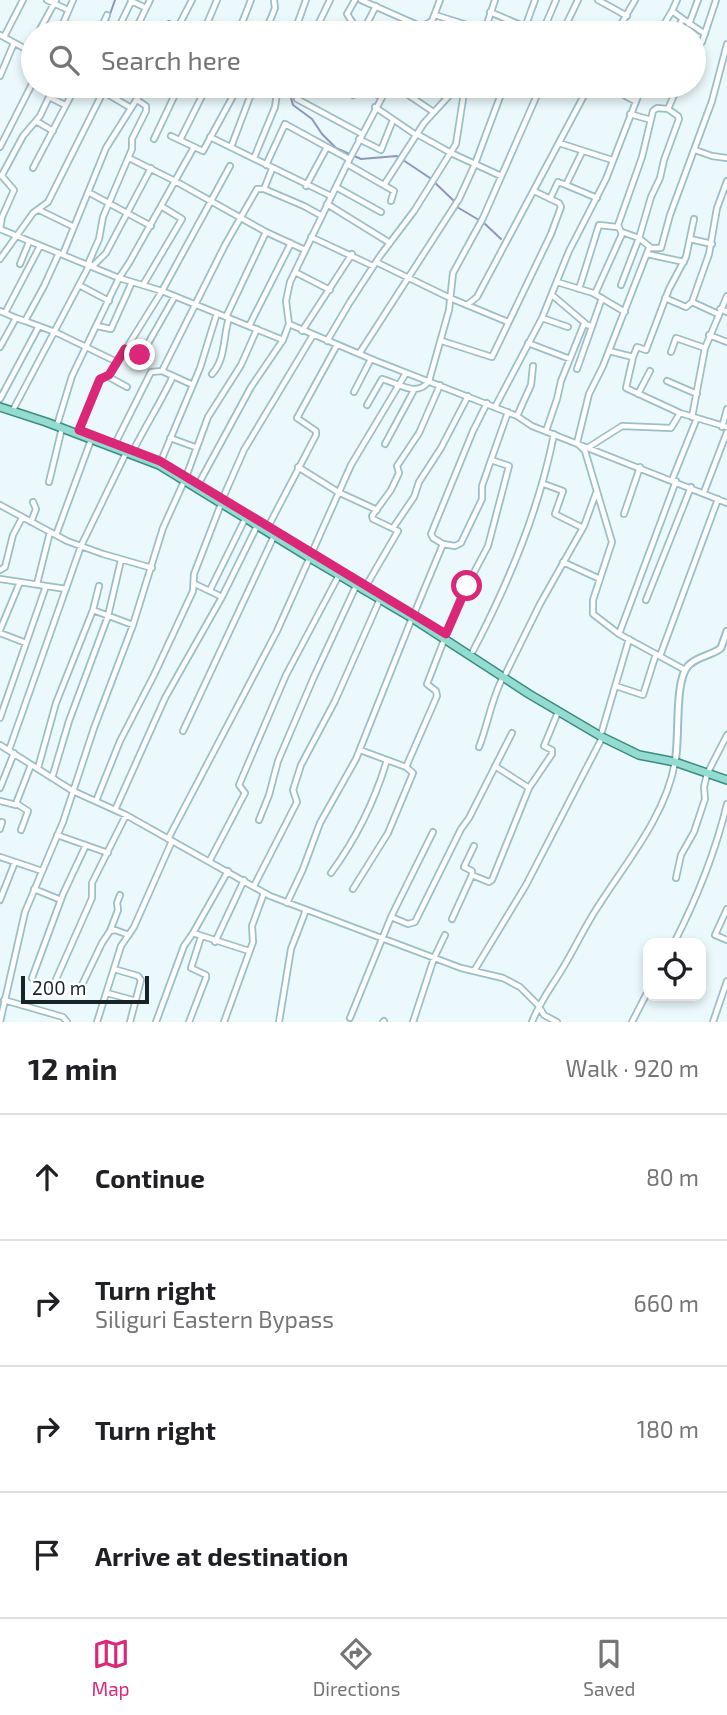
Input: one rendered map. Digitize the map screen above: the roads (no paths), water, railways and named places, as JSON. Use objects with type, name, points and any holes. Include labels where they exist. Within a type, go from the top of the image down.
[{"type":"main road","points":[[0,403],[92,440],[160,461],[268,527],[356,586],[413,616]]},
{"type":"main road","points":[[0,403],[115,444],[198,485],[274,536],[366,586],[602,734]]},
{"type":"main road","points":[[445,637],[473,651],[558,712],[651,756],[725,779]]},
{"type":"street","points":[[21,46],[2,36],[23,0]]},
{"type":"street","points":[[47,0],[68,10]]},
{"type":"street","points":[[64,21],[73,0]]},
{"type":"street","points":[[122,21],[132,0],[146,8]]},
{"type":"street","points":[[140,21],[150,0]]},
{"type":"street","points":[[182,21],[192,0]]},
{"type":"street","points":[[208,21],[217,0]]},
{"type":"street","points":[[243,21],[251,0]]},
{"type":"street","points":[[270,21],[275,8],[274,0]]},
{"type":"street","points":[[298,21],[306,0]]},
{"type":"street","points":[[320,21],[330,0]]},
{"type":"street","points":[[352,21],[346,13],[355,0]]},
{"type":"street","points":[[361,0],[409,21]]},
{"type":"street","points":[[431,21],[440,0]]},
{"type":"street","points":[[487,21],[494,0]]},
{"type":"street","points":[[527,21],[535,0]]},
{"type":"street","points":[[547,21],[556,0]]},
{"type":"street","points":[[568,21],[578,0]]},
{"type":"street","points":[[598,0],[626,16]]},
{"type":"street","points":[[623,21],[635,0]]},
{"type":"street","points":[[666,21],[677,0]]},
{"type":"street","points":[[690,21],[698,0]]},
{"type":"street","points":[[706,31],[716,0]]},
{"type":"street","points":[[45,21],[55,2]]},
{"type":"street","points":[[368,21],[376,6]]},
{"type":"street","points":[[672,11],[685,21]]},
{"type":"street","points":[[490,12],[511,21]]},
{"type":"street","points":[[104,21],[107,15]]},
{"type":"street","points":[[435,15],[452,21]]},
{"type":"street","points":[[0,76],[15,43]]},
{"type":"street","points":[[579,289],[599,225],[639,238],[650,247],[661,248],[670,215],[715,91],[727,44]]},
{"type":"street","points":[[0,147],[25,98]]},
{"type":"street","points":[[48,98],[1,175],[14,190],[2,217],[0,229],[119,278],[162,291],[283,340]]},
{"type":"street","points":[[51,98],[65,105]]},
{"type":"street","points":[[33,168],[69,98]]},
{"type":"street","points":[[0,259],[38,209],[48,202],[99,98]]},
{"type":"street","points":[[118,98],[131,108]]},
{"type":"street","points":[[154,139],[173,98]]},
{"type":"street","points":[[180,140],[200,98]]},
{"type":"street","points":[[171,135],[203,151],[231,98]]},
{"type":"street","points":[[231,147],[250,98]]},
{"type":"street","points":[[254,158],[276,98]]},
{"type":"street","points":[[198,485],[251,387],[283,340],[289,324],[287,291],[380,98]]},
{"type":"street","points":[[413,98],[432,111]]},
{"type":"street","points":[[384,185],[416,134],[444,98]]},
{"type":"street","points":[[327,341],[374,264],[451,153],[458,137],[463,98]]},
{"type":"street","points":[[359,354],[457,202],[475,164],[500,98]]},
{"type":"street","points":[[367,405],[382,379],[414,390],[424,388],[429,381],[442,341],[453,272],[482,219],[536,98]]},
{"type":"street","points":[[467,305],[477,297],[583,98]]},
{"type":"street","points":[[630,98],[635,101]]},
{"type":"street","points":[[495,407],[542,318],[569,251],[597,198],[636,98]]},
{"type":"street","points":[[668,109],[673,98]]},
{"type":"street","points":[[297,99],[381,150],[394,120]]},
{"type":"street","points":[[14,408],[90,265],[99,239],[101,222],[129,158],[132,139],[146,111],[146,106],[137,100],[106,148],[74,227],[25,321]]},
{"type":"street","points":[[376,107],[416,134],[501,176]]},
{"type":"street","points":[[595,295],[642,158],[654,109],[668,109],[679,118],[621,285]]},
{"type":"street","points":[[630,114],[651,121]]},
{"type":"street","points":[[36,121],[53,131]]},
{"type":"street","points":[[266,165],[285,124],[350,158],[395,192],[391,201]]},
{"type":"street","points":[[210,137],[331,196]]},
{"type":"street","points":[[559,143],[612,160]]},
{"type":"street","points":[[49,482],[72,376],[119,278],[194,146]]},
{"type":"street","points":[[306,186],[327,147]]},
{"type":"street","points":[[695,150],[727,158]]},
{"type":"street","points":[[566,185],[582,152]]},
{"type":"street","points":[[129,158],[211,200],[240,219],[305,250]]},
{"type":"street","points":[[79,430],[98,382],[107,376],[117,362],[162,291],[230,166]]},
{"type":"street","points":[[90,265],[103,257],[151,168]]},
{"type":"street","points":[[264,189],[272,169]]},
{"type":"street","points":[[690,305],[712,244],[717,208],[727,181]]},
{"type":"street","points":[[550,199],[558,182],[597,198]]},
{"type":"street","points":[[336,186],[381,212]]},
{"type":"street","points":[[162,371],[257,189],[264,189],[322,216]]},
{"type":"street","points":[[88,191],[150,226]]},
{"type":"street","points":[[442,341],[490,358],[551,234],[561,207],[559,203],[534,191]]},
{"type":"street","points":[[327,204],[390,243]]},
{"type":"street","points":[[143,285],[183,219],[161,206]]},
{"type":"street","points":[[38,209],[74,227]]},
{"type":"street","points":[[694,219],[684,262],[664,300],[646,349],[637,347],[625,387],[680,413],[725,429]]},
{"type":"street","points":[[212,374],[221,361],[228,317],[266,232]]},
{"type":"street","points":[[312,237],[508,322]]},
{"type":"street","points":[[690,239],[712,244]]},
{"type":"street","points":[[20,264],[29,242]]},
{"type":"street","points":[[249,326],[292,243]]},
{"type":"street","points":[[40,246],[2,312],[55,332],[117,362]]},
{"type":"street","points":[[578,443],[589,394],[650,247]]},
{"type":"street","points":[[302,331],[352,254]]},
{"type":"street","points":[[647,254],[684,262]]},
{"type":"street","points":[[295,272],[330,290]]},
{"type":"street","points":[[97,326],[108,330],[112,328],[132,282]]},
{"type":"street","points":[[557,282],[602,298],[625,312]]},
{"type":"street","points":[[79,285],[109,301]]},
{"type":"street","points":[[552,295],[592,326]]},
{"type":"street","points":[[125,349],[137,355],[142,354],[175,296]]},
{"type":"street","points":[[619,634],[674,481],[694,418],[705,348],[727,296]]},
{"type":"street","points":[[577,369],[602,298]]},
{"type":"street","points":[[664,300],[727,312]]},
{"type":"street","points":[[160,461],[193,386],[217,313]]},
{"type":"street","points":[[0,347],[16,318]]},
{"type":"street","points":[[542,318],[568,327]]},
{"type":"street","points":[[545,431],[585,323]]},
{"type":"street","points":[[289,324],[405,373],[487,403],[545,431],[727,503]]},
{"type":"street","points":[[0,403],[39,326]]},
{"type":"street","points":[[0,1022],[25,912],[57,835],[133,625],[163,528],[213,407],[244,359],[257,329]]},
{"type":"street","points":[[96,801],[120,741],[154,675],[195,584],[194,574],[244,450],[313,335]]},
{"type":"street","points":[[709,335],[727,342]]},
{"type":"street","points":[[671,352],[676,338],[705,348]]},
{"type":"street","points":[[528,343],[570,359]]},
{"type":"street","points":[[268,527],[317,432],[297,418],[337,345]]},
{"type":"street","points":[[609,351],[634,357]]},
{"type":"street","points":[[354,392],[370,359]]},
{"type":"street","points":[[517,416],[531,385],[533,366]]},
{"type":"street","points":[[115,444],[149,374],[153,371],[162,371],[193,386]]},
{"type":"street","points":[[638,394],[650,371]]},
{"type":"street","points":[[97,1022],[121,946],[129,935],[170,840],[277,631],[351,465],[405,373]]},
{"type":"street","points":[[107,376],[127,387]]},
{"type":"street","points":[[0,788],[81,546],[173,376]]},
{"type":"street","points":[[667,382],[697,394]]},
{"type":"street","points":[[366,586],[398,533],[398,530],[372,518],[394,484],[399,473],[397,466],[419,433],[440,385]]},
{"type":"street","points":[[385,444],[414,390]]},
{"type":"street","points":[[393,528],[441,449],[468,396]]},
{"type":"street","points":[[487,403],[431,534],[443,544],[455,546],[461,543],[482,499],[482,486],[508,412]]},
{"type":"street","points":[[704,492],[725,429],[727,409]]},
{"type":"street","points":[[589,448],[622,426],[671,428],[680,413]]},
{"type":"street","points":[[473,651],[514,566],[544,484],[554,434]]},
{"type":"street","points":[[170,438],[195,447]]},
{"type":"street","points":[[56,535],[92,440]]},
{"type":"street","points":[[578,443],[585,451],[612,542],[593,600],[593,614],[619,634],[685,670]]},
{"type":"street","points":[[406,767],[437,696],[436,691],[427,684],[445,637],[491,538],[509,466],[491,460]]},
{"type":"street","points":[[298,467],[338,492],[377,510]]},
{"type":"street","points":[[624,514],[640,467]]},
{"type":"street","points":[[544,484],[563,491],[555,514],[583,528]]},
{"type":"street","points":[[646,600],[691,487]]},
{"type":"street","points":[[479,747],[493,697],[540,604],[583,528],[596,492]]},
{"type":"street","points":[[616,686],[643,695],[718,499]]},
{"type":"street","points":[[32,522],[36,509],[33,502]]},
{"type":"street","points":[[0,505],[81,546],[152,568]]},
{"type":"street","points":[[0,570],[5,567],[13,535],[22,517]]},
{"type":"street","points":[[210,590],[245,518]]},
{"type":"street","points":[[115,810],[165,698],[222,597],[258,525]]},
{"type":"street","points":[[37,584],[50,532]]},
{"type":"street","points":[[183,731],[274,536]]},
{"type":"street","points":[[287,903],[318,828],[352,769],[443,544]]},
{"type":"street","points":[[52,778],[69,722],[108,615],[121,560]]},
{"type":"street","points":[[563,562],[600,579]]},
{"type":"street","points":[[210,860],[245,793],[239,785],[286,675],[339,575]]},
{"type":"street","points":[[0,579],[66,589]]},
{"type":"street","points":[[20,582],[0,631],[26,643]]},
{"type":"street","points":[[195,584],[222,597]]},
{"type":"street","points":[[0,718],[46,586]]},
{"type":"street","points":[[38,768],[56,703],[93,610],[99,586]]},
{"type":"street","points":[[259,820],[270,795],[278,761],[356,586]]},
{"type":"street","points":[[254,886],[297,802],[293,790],[301,765],[335,701],[380,599]]},
{"type":"street","points":[[93,610],[133,625]]},
{"type":"street","points":[[532,1022],[538,1005],[640,842],[668,789],[678,747],[680,687],[685,670],[695,660],[721,648],[727,631]]},
{"type":"street","points":[[474,971],[526,885],[602,734],[629,639]]},
{"type":"street","points":[[0,700],[7,702]]},
{"type":"street","points":[[472,875],[492,880],[529,788],[552,754],[552,750],[544,746],[558,712]]},
{"type":"street","points":[[391,917],[408,924],[415,922],[512,733]]},
{"type":"street","points":[[676,878],[681,855],[694,832],[705,799],[707,774],[727,734]]},
{"type":"street","points":[[0,745],[73,791],[127,815],[264,893],[383,940],[503,978],[520,987],[544,1015],[557,1022]]},
{"type":"street","points":[[353,889],[382,845],[413,773],[406,767],[360,750]]},
{"type":"street","points":[[331,873],[351,845],[387,760]]},
{"type":"street","points":[[21,830],[28,812],[17,802],[32,765]]},
{"type":"street","points":[[495,766],[529,788]]},
{"type":"street","points":[[0,801],[16,805]]},
{"type":"street","points":[[676,938],[704,880],[727,804]]},
{"type":"street","points":[[50,993],[91,901],[92,883],[127,815]]},
{"type":"street","points":[[0,829],[2,822]]},
{"type":"street","points":[[350,1018],[391,917],[433,832]]},
{"type":"street","points":[[57,835],[108,853]]},
{"type":"street","points":[[32,978],[61,900],[86,845]]},
{"type":"street","points":[[452,919],[472,875],[472,871],[464,867],[474,846]]},
{"type":"street","points":[[0,857],[42,871]]},
{"type":"street","points":[[0,900],[15,862]]},
{"type":"street","points":[[156,1022],[184,946],[228,871]]},
{"type":"street","points":[[215,942],[244,880]]},
{"type":"street","points":[[34,889],[61,900]]},
{"type":"street","points":[[224,1022],[254,936],[252,926],[264,893]]},
{"type":"street","points":[[80,989],[110,931],[120,895]]},
{"type":"street","points":[[727,909],[715,935],[727,940]]},
{"type":"street","points":[[279,1022],[291,949],[306,910]]},
{"type":"street","points":[[110,931],[116,930],[129,935]]},
{"type":"street","points":[[193,933],[249,951]]},
{"type":"street","points":[[413,1022],[434,958],[445,935]]},
{"type":"street","points":[[189,1022],[206,978],[204,974],[191,968],[201,937]]},
{"type":"street","points":[[114,970],[141,978],[130,1022]]},
{"type":"street","points":[[713,1022],[727,981]]},
{"type":"street","points":[[106,993],[136,1001]]},
{"type":"street","points":[[4,999],[63,1017],[67,1022]]},
{"type":"street","points":[[632,1022],[643,1001]]},
{"type":"waterway","points":[[108,21],[115,0]]},
{"type":"waterway","points":[[291,98],[293,105],[312,119],[336,148],[361,159],[397,156],[430,178],[455,202]]},
{"type":"waterway","points":[[457,207],[479,220]]},
{"type":"waterway","points":[[484,223],[501,239]]}]
